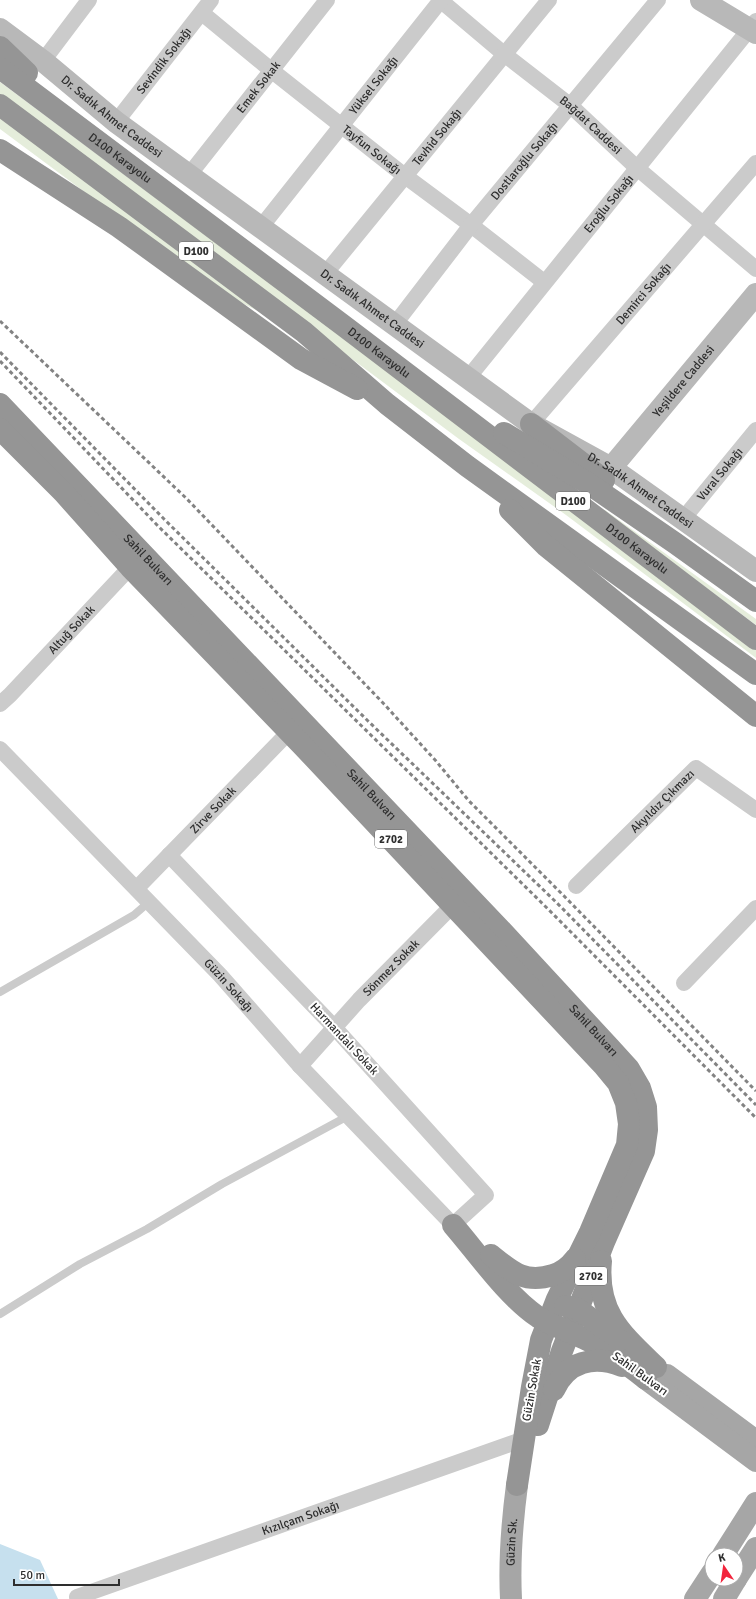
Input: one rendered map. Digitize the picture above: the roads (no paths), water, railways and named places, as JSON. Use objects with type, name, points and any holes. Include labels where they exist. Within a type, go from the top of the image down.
[{"type":"highway","points":[[0,47],[14,62],[135,168]]},
{"type":"highway","name":"D100 Karayolu","points":[[0,68],[135,168],[756,639]]},
{"type":"highway","name":"D100","points":[[0,105],[304,332],[387,404],[467,466],[756,674]]},
{"type":"highway","points":[[0,150],[119,227],[301,359],[387,404]]},
{"type":"highway","points":[[391,362],[589,484],[756,601]]},
{"type":"highway","name":"Sahil Bulvarı","points":[[0,404],[136,561],[289,732],[604,1066],[618,1083],[626,1103],[629,1124],[627,1144],[581,1249],[557,1299]]},
{"type":"highway","points":[[531,424],[602,478],[675,543]]},
{"type":"highway","name":"Sahil Bulvarı","points":[[0,429],[63,492],[136,561],[492,920],[629,1069],[640,1088],[646,1107],[647,1130],[644,1151],[604,1242],[578,1309],[651,1373]]},
{"type":"highway","points":[[467,466],[546,546],[756,716]]},
{"type":"highway","points":[[685,624],[756,682]]},
{"type":"highway","points":[[453,1225],[514,1273],[530,1279],[544,1278],[558,1273],[570,1266],[581,1249]]},
{"type":"highway","name":"Sahil Bulvarı","points":[[453,1225],[508,1289],[526,1307],[547,1322],[651,1373]]},
{"type":"highway","points":[[604,1242],[600,1273],[604,1301],[610,1317],[651,1373]]},
{"type":"highway","name":"Güzin Sokak","points":[[517,1485],[531,1432],[532,1387],[541,1340],[557,1299]]},
{"type":"highway","points":[[531,1432],[578,1309],[563,1306],[555,1310],[547,1322]]},
{"type":"highway","points":[[531,1432],[557,1384],[566,1371],[581,1363],[594,1360],[615,1363],[628,1368],[651,1373]]},
{"type":"main road","points":[[701,0],[754,28]]},
{"type":"main road","name":"Dr. Sadık Ahmet Caddesi","points":[[0,29],[43,61],[116,122],[531,424],[611,468],[756,571]]},
{"type":"main road","name":"Yeşildere Caddesi","points":[[611,468],[756,294]]},
{"type":"main road","name":"Sahil Bulvarı","points":[[651,1373],[756,1441]]},
{"type":"main road","name":"Sahil Bulvarı","points":[[651,1373],[756,1461]]},
{"type":"main road","name":"Güzin Sk.","points":[[511,1599],[511,1533],[517,1485]]},
{"type":"main road","points":[[728,1547],[753,1507]]},
{"type":"main road","points":[[744,1567],[756,1548]]},
{"type":"main road","points":[[695,1599],[704,1585]]},
{"type":"main road","points":[[724,1599],[731,1587]]},
{"type":"street","points":[[43,61],[89,0]]},
{"type":"street","name":"Emek Sokak","points":[[189,174],[327,0]]},
{"type":"street","name":"Bağdat Caddesi","points":[[441,0],[504,54],[571,106],[637,168],[756,269]]},
{"type":"street","name":"Yüksel Sokağı","points":[[260,227],[441,0]]},
{"type":"street","name":"Tevhid Sokağı","points":[[325,274],[549,0]]},
{"type":"street","name":"Dostlaroğlu Sokağı","points":[[395,324],[471,225],[658,0]]},
{"type":"street","name":"Tayfun Sokağı","points":[[206,6],[271,70],[405,176],[544,282]]},
{"type":"street","name":"Sevindik Sokağı","points":[[116,122],[206,6]]},
{"type":"street","name":"Eroğlu Sokağı","points":[[468,378],[637,168],[754,28]]},
{"type":"street","name":"Demirci Sokağı","points":[[531,424],[756,163]]},
{"type":"street","name":"Vural Sokağı","points":[[683,519],[756,430]]},
{"type":"street","name":"Altuğ Sokak","points":[[5,700],[136,561]]},
{"type":"street","name":"Zirve Sokak","points":[[137,888],[289,732]]},
{"type":"street","name":"Güzin Sokağı","points":[[0,749],[137,888],[220,975],[300,1066],[453,1225]]},
{"type":"street","name":"Akyıldız Çıkmazı","points":[[576,886],[696,768],[756,810]]},
{"type":"street","name":"Harmandalı Sokak","points":[[169,855],[334,1028],[486,1194],[453,1225]]},
{"type":"street","points":[[453,905],[459,901],[472,903],[492,920]]},
{"type":"street","name":"Sönmez Sokak","points":[[300,1066],[359,1000],[453,905]]},
{"type":"street","points":[[684,983],[756,908]]},
{"type":"street","name":"Kızılçam Sokağı","points":[[77,1597],[531,1432]]},
{"type":"lane","points":[[0,992],[134,915],[150,902]]},
{"type":"lane","points":[[0,1314],[80,1264],[147,1229],[222,1184],[348,1116]]},
{"type":"water","points":[[0,1544],[40,1560],[58,1599],[0,1599]]},
{"type":"railway","points":[[0,321],[186,498],[384,704],[436,761],[469,801],[756,1091]]},
{"type":"railway","points":[[0,352],[164,519],[368,721],[557,903],[756,1105]]},
{"type":"railway","points":[[0,361],[158,526],[548,909],[756,1118]]}]
